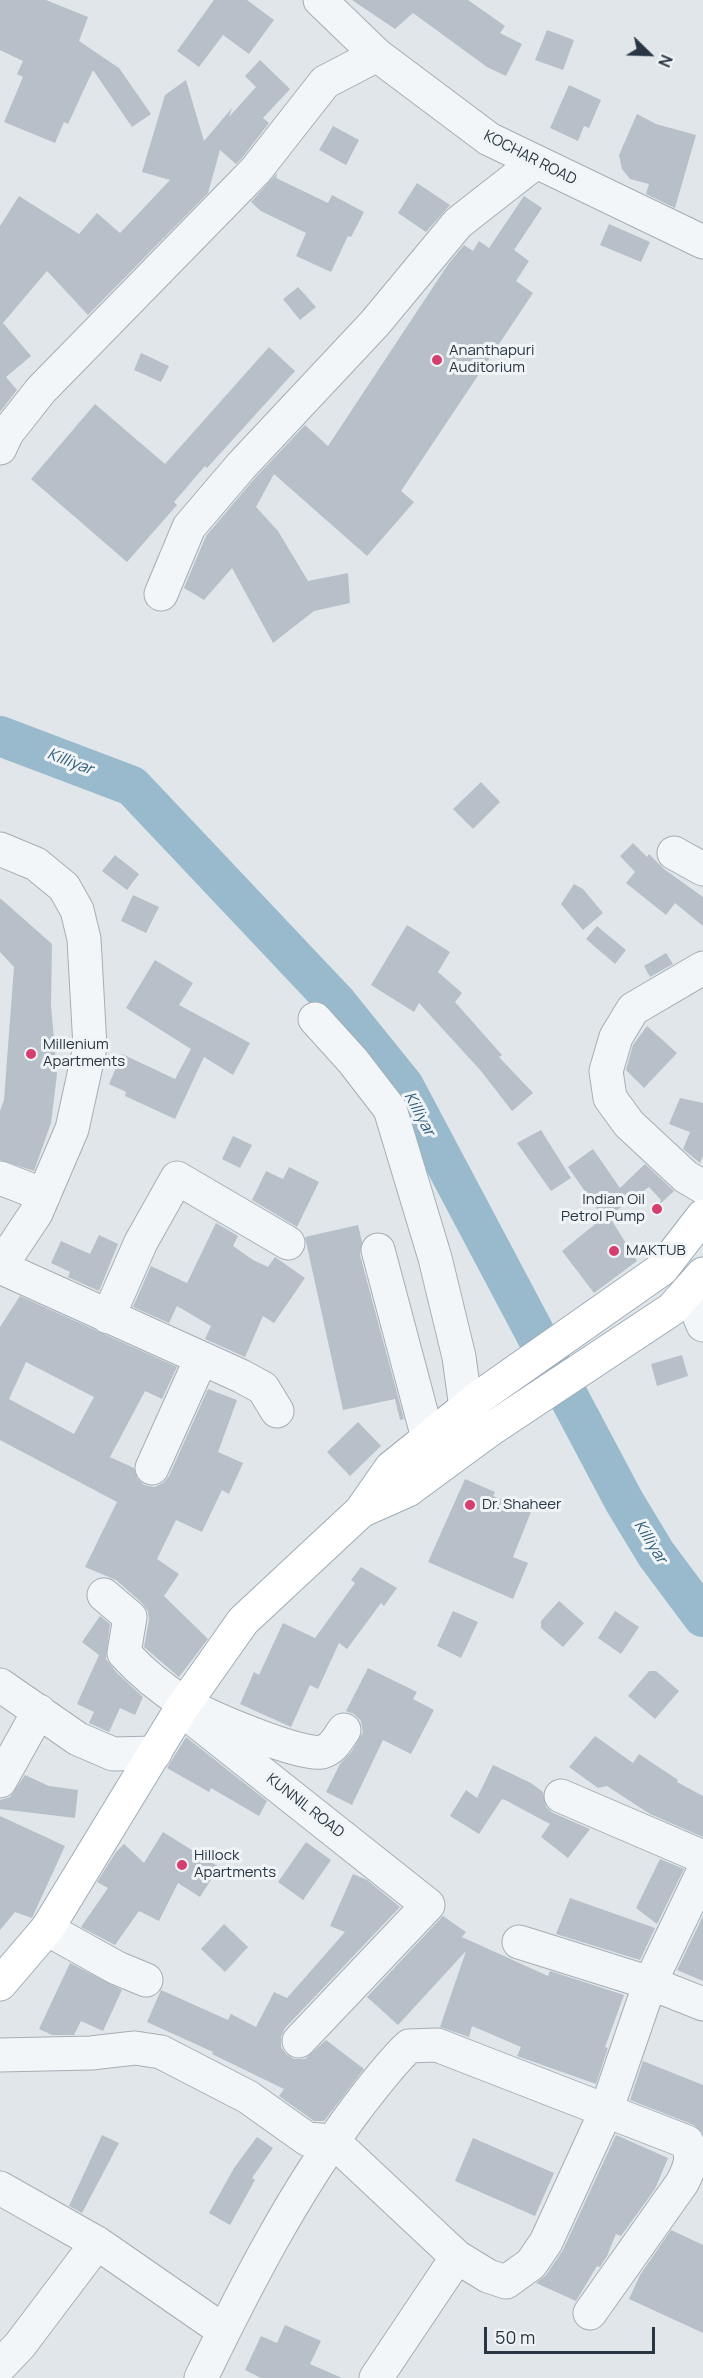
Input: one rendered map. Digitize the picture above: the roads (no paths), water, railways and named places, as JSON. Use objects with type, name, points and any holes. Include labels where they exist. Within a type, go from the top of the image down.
[{"type":"main road","points":[[0,1984],[47,1929],[183,1706],[243,1621],[361,1511],[391,1468],[472,1403],[662,1269],[703,1216]]},
{"type":"main road","points":[[361,1511],[408,1490],[688,1291]]},
{"type":"street","name":"KOCHAR ROAD","points":[[320,0],[377,55],[489,139],[703,242]]},
{"type":"street","points":[[0,448],[7,433],[41,390],[256,170],[325,82],[377,55]]},
{"type":"street","points":[[161,594],[189,527],[241,466],[375,323],[458,223],[536,162]]},
{"type":"street","points":[[0,849],[36,864],[64,887],[77,910],[84,939],[90,1047],[72,1129],[36,1213],[0,1267],[262,1388],[277,1411]]},
{"type":"street","points":[[674,853],[703,870]]},
{"type":"street","points":[[703,969],[633,1010],[616,1037],[606,1071],[610,1098],[629,1124],[686,1177],[703,1187]]},
{"type":"street","points":[[315,1019],[353,1061],[390,1109],[435,1258],[472,1403]]},
{"type":"street","points":[[0,1178],[44,1195]]},
{"type":"street","points":[[108,1317],[141,1242],[177,1178],[288,1242]]},
{"type":"street","points":[[378,1250],[428,1438]]},
{"type":"street","points":[[688,1291],[703,1325]]},
{"type":"street","points":[[152,1468],[201,1359]]},
{"type":"street","points":[[104,1595],[130,1617],[124,1653],[137,1668],[183,1706],[277,1743],[319,1753],[332,1748],[344,1730]]},
{"type":"street","points":[[0,1685],[78,1739],[113,1754],[155,1754]]},
{"type":"street","name":"KUNNIL ROAD","points":[[183,1706],[428,1905],[299,2041]]},
{"type":"street","points":[[0,1781],[39,1711]]},
{"type":"street","points":[[561,1796],[703,1857]]},
{"type":"street","points":[[0,2055],[91,2053],[135,2048],[161,2052],[248,2097],[308,2139],[333,2141],[457,2258],[488,2276],[506,2282],[531,2264],[546,2242],[606,2111],[650,1983],[703,1872]]},
{"type":"street","points":[[47,1929],[117,1968],[146,1980]]},
{"type":"street","points":[[519,1942],[650,1983],[703,2004]]},
{"type":"street","points":[[201,2378],[286,2214],[333,2141],[392,2061],[409,2046],[437,2045],[606,2111],[676,2135],[687,2142],[692,2152],[690,2169],[590,2313]]},
{"type":"street","points":[[0,2188],[97,2243],[224,2331]]},
{"type":"street","points":[[0,2366],[20,2345],[97,2243]]},
{"type":"street","points":[[376,2378],[457,2258]]},
{"type":"waterway","name":"Killiyar","points":[[0,736],[132,786],[337,1003],[404,1086],[624,1501],[656,1554],[703,1617]]},
{"type":"place","name":"Ananthapuri Auditorium","points":[[437,360]]},
{"type":"place","name":"Millenium Apartments","points":[[31,1054]]},
{"type":"place","name":"Indian Oil Petrol Pump","points":[[657,1209]]},
{"type":"place","name":"MAKTUB","points":[[614,1251]]},
{"type":"place","name":"Dr. Shaheer","points":[[470,1505]]},
{"type":"place","name":"Hillock Apartments","points":[[182,1865]]}]
